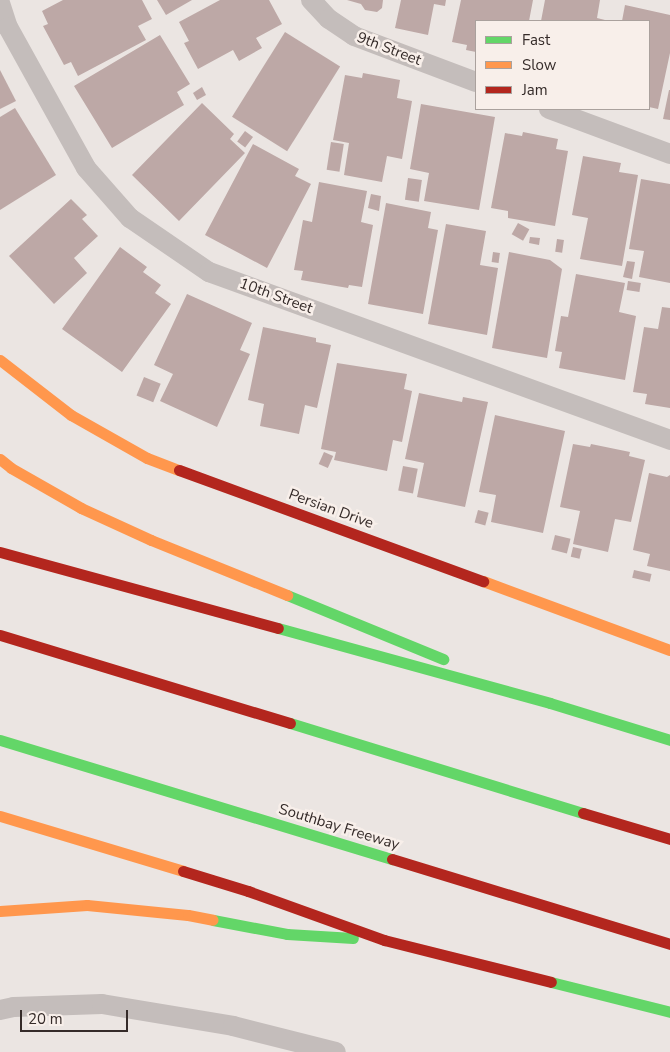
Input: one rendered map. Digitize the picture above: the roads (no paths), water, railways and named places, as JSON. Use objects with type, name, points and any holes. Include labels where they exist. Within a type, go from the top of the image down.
[{"type":"main road","name":"Persian Drive","points":[[0,360],[70,415],[147,458],[670,650]]},
{"type":"main road","points":[[0,459],[80,508],[151,540],[550,703]]},
{"type":"main road","points":[[0,552],[550,703],[670,740]]},
{"type":"main road","points":[[0,635],[670,839]]},
{"type":"main road","name":"Southbay Freeway","points":[[0,740],[670,944]]},
{"type":"main road","points":[[0,816],[248,891],[384,940],[670,1012]]},
{"type":"main road","points":[[0,911],[87,905],[188,915],[287,934],[384,940]]},
{"type":"lane","name":"9th Street","points":[[311,0],[328,19],[354,36],[475,82]]},
{"type":"lane","name":"10th Street","points":[[0,3],[8,27],[86,168],[130,218],[209,272],[670,440]]},
{"type":"lane","points":[[552,110],[670,154]]},
{"type":"lane","points":[[0,1010],[14,1007],[102,1004],[233,1026],[336,1052]]}]
